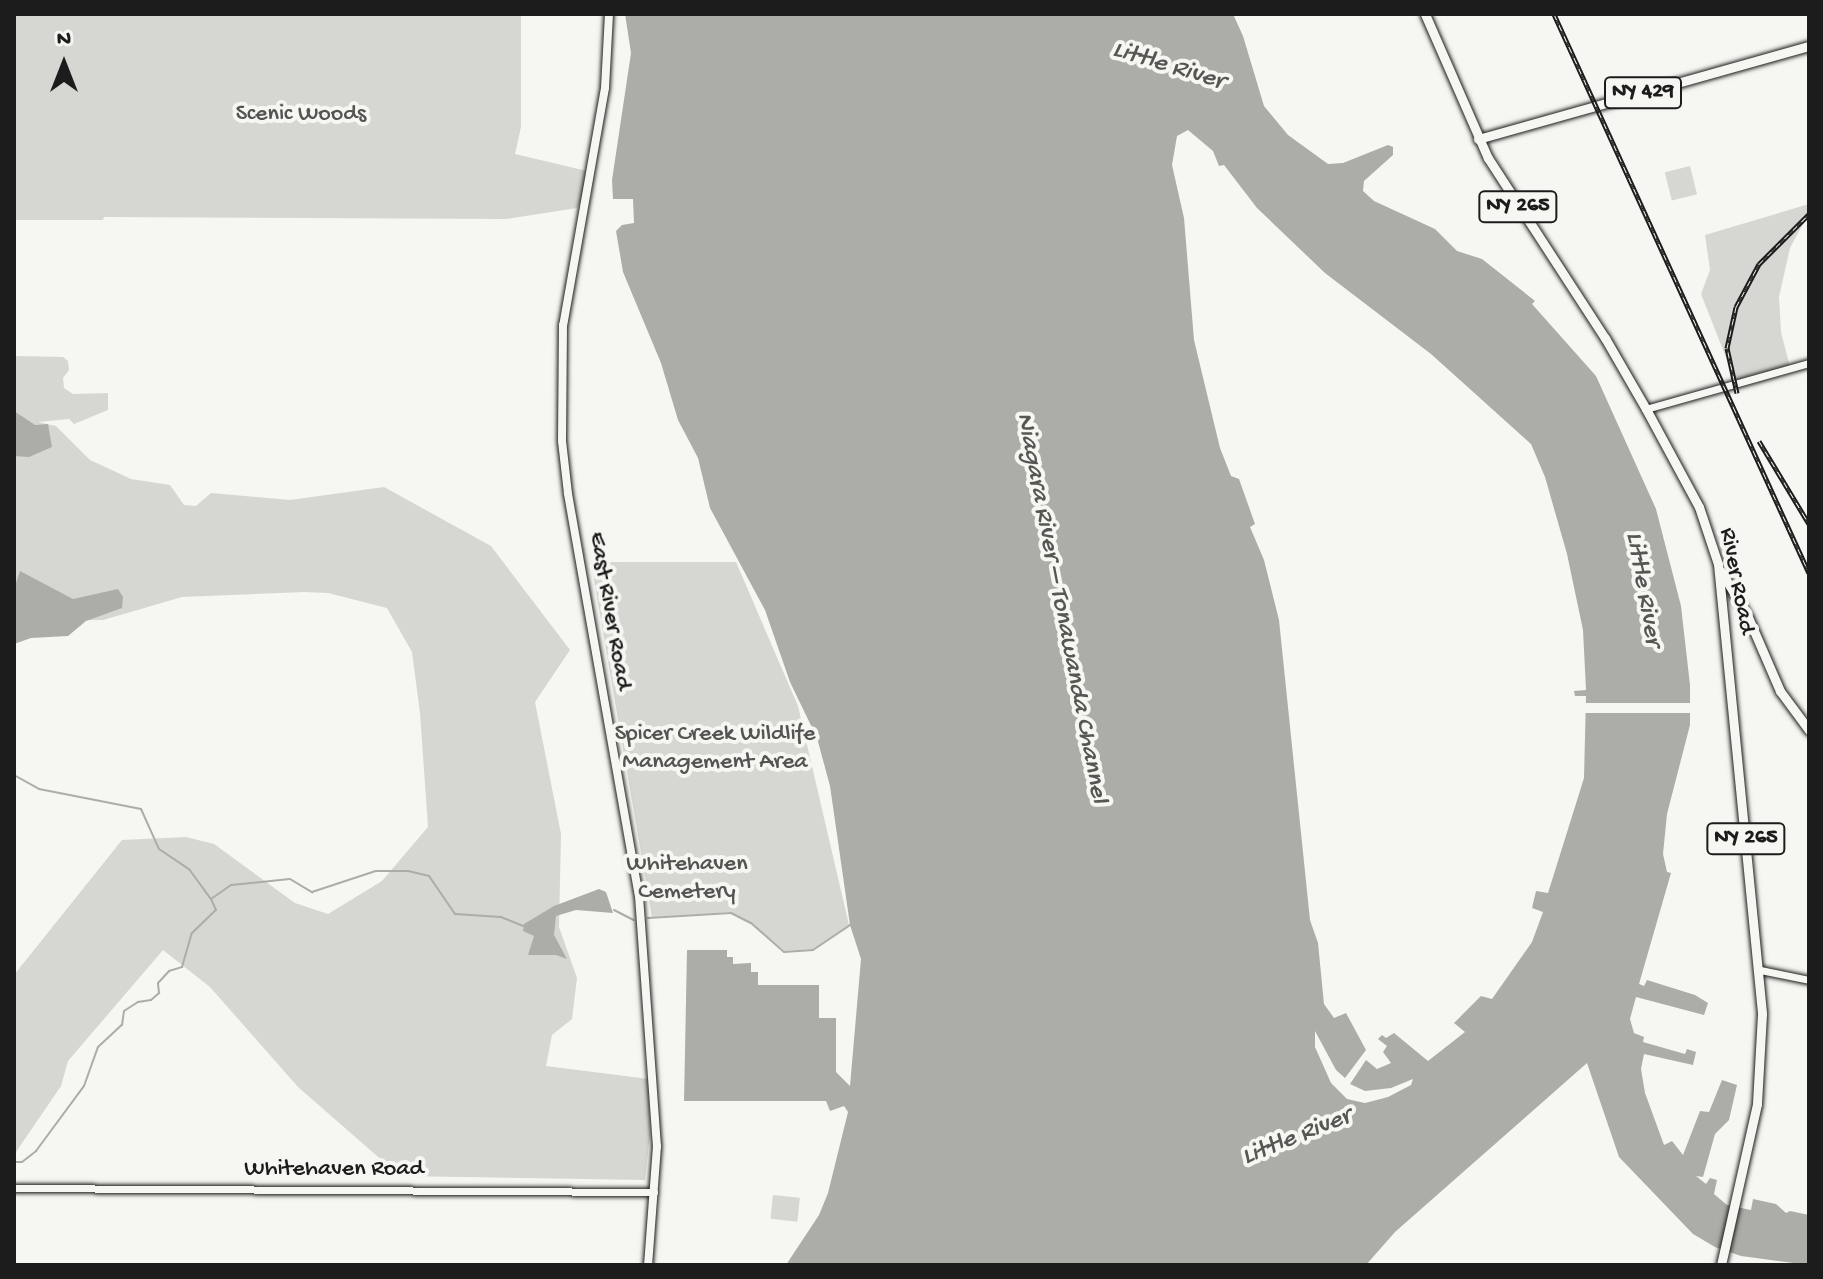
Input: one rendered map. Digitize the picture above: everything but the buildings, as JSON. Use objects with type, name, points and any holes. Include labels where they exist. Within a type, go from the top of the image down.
[{"type":"main road","name":"East River Road","points":[[609,14],[605,88],[561,340],[562,441],[568,494],[637,878],[656,1126],[648,1265]]},
{"type":"main road","name":"River Road","points":[[1425,14],[1478,139],[1646,409],[1699,507],[1718,564],[1760,970],[1760,1076],[1744,1167],[1721,1265]]},
{"type":"main road","name":"NY 429","points":[[1478,139],[1809,46]]},
{"type":"main road","points":[[1718,564],[1748,617],[1780,691],[1809,730]]},
{"type":"street","points":[[1646,409],[1809,363]]},
{"type":"street","points":[[1760,970],[1809,980]]},
{"type":"street","name":"Whitehaven Road","points":[[14,1188],[654,1192]]},
{"type":"green space","name":"Scenic Woods","points":[[14,14],[521,14],[521,127],[515,154],[587,171],[583,195],[577,208],[506,219],[104,217],[103,220],[14,220]]},
{"type":"green space","points":[[1690,166],[1697,194],[1672,200],[1665,172]]},
{"type":"green space","points":[[1809,204],[1809,213],[1790,248],[1779,297],[1781,332],[1791,371],[1738,388],[1701,294],[1710,270],[1705,235]]},
{"type":"green space","points":[[14,356],[63,357],[68,361],[69,370],[63,378],[64,388],[73,394],[108,393],[108,410],[74,424],[69,419],[38,422],[56,426],[90,460],[131,479],[170,485],[184,505],[196,506],[211,493],[290,500],[384,487],[491,546],[570,650],[535,702],[561,834],[559,927],[577,978],[572,1019],[552,1035],[546,1066],[649,1079],[650,1135],[645,1180],[400,1176],[298,1087],[210,987],[163,950],[68,1061],[61,1086],[14,1155],[14,975],[122,840],[186,837],[214,844],[295,903],[328,914],[382,881],[428,827],[420,713],[412,652],[387,608],[328,593],[304,592],[182,597],[103,620],[14,621]]},
{"type":"green space","name":"Spicer Creek Wildlife Management Area","points":[[591,562],[736,562],[798,706],[849,925],[813,949],[785,951],[751,923],[731,912],[652,917]]},
{"type":"green space","points":[[773,1195],[800,1198],[797,1222],[770,1219]]},
{"type":"water","points":[[625,14],[1233,14],[1243,36],[1264,106],[1288,135],[1328,164],[1343,163],[1388,145],[1393,147],[1393,155],[1364,181],[1363,191],[1374,201],[1435,229],[1457,251],[1482,259],[1535,301],[1532,304],[1596,376],[1656,509],[1681,606],[1690,685],[1690,725],[1667,814],[1663,854],[1667,872],[1671,873],[1639,984],[1644,986],[1647,980],[1695,995],[1708,1003],[1704,1015],[1636,997],[1630,1019],[1634,1033],[1644,1037],[1643,1042],[1685,1054],[1687,1049],[1696,1052],[1693,1065],[1644,1054],[1641,1069],[1645,1093],[1664,1145],[1672,1141],[1683,1155],[1700,1111],[1709,1112],[1722,1080],[1737,1085],[1729,1120],[1715,1134],[1703,1177],[1696,1176],[1706,1184],[1710,1178],[1717,1180],[1714,1194],[1727,1205],[1751,1210],[1753,1199],[1776,1204],[1786,1213],[1809,1215],[1809,1265],[1741,1256],[1715,1247],[1693,1234],[1619,1157],[1587,1063],[1395,1232],[1366,1265],[786,1265],[819,1215],[828,1193],[848,1112],[844,1106],[830,1111],[826,1101],[684,1101],[687,950],[727,950],[727,957],[733,957],[733,964],[751,963],[751,972],[758,972],[758,985],[819,985],[819,1018],[836,1018],[836,1072],[850,1086],[861,959],[850,925],[830,786],[817,738],[790,682],[765,610],[710,508],[698,458],[678,420],[661,363],[623,272],[616,231],[622,225],[634,223],[633,199],[613,199],[612,180],[631,53]],"holes":[[[1188,130],[1213,151],[1219,166],[1224,165],[1257,208],[1325,273],[1431,354],[1531,444],[1545,477],[1567,554],[1583,630],[1586,690],[1574,691],[1575,696],[1586,696],[1584,778],[1548,893],[1536,891],[1532,908],[1543,912],[1532,942],[1492,999],[1481,996],[1454,1023],[1465,1032],[1428,1061],[1394,1033],[1386,1038],[1382,1035],[1378,1039],[1387,1046],[1383,1052],[1391,1063],[1377,1069],[1366,1060],[1350,1084],[1365,1091],[1391,1088],[1413,1079],[1411,1085],[1388,1097],[1365,1103],[1347,1099],[1331,1083],[1315,1047],[1315,1031],[1336,1070],[1345,1078],[1366,1050],[1346,1013],[1334,1018],[1324,1004],[1318,943],[1310,920],[1279,620],[1264,560],[1250,527],[1255,524],[1239,479],[1231,476],[1220,448],[1194,340],[1184,218],[1172,165],[1177,136]]]},
{"type":"water","points":[[14,411],[35,425],[48,424],[52,447],[29,457],[14,456]]},
{"type":"water","points":[[20,571],[73,599],[118,589],[123,597],[122,608],[86,621],[68,636],[31,638],[14,644],[14,589]]},
{"type":"water","points":[[599,889],[606,892],[613,913],[576,910],[556,916],[554,935],[567,959],[556,955],[528,955],[534,936],[523,931],[524,924],[554,906]]},
{"type":"pier","points":[[1582,703],[1694,703],[1694,713],[1582,713]]},
{"type":"waterway","points":[[14,775],[39,789],[141,809],[159,849],[189,869],[211,899]]},
{"type":"waterway","points":[[14,1162],[22,1162],[36,1151],[84,1086],[98,1047],[122,1025],[124,1011],[138,1002],[151,1000],[159,993],[158,983],[169,971],[182,967],[192,933],[216,910],[211,899],[231,885],[290,879],[312,892],[376,871],[408,871],[429,876],[455,914],[501,917],[523,926]]},
{"type":"waterway","points":[[614,910],[634,920]]},
{"type":"waterway","points":[[648,918],[731,913],[751,923],[784,952],[813,950],[850,925]]},
{"type":"railway","points":[[1554,14],[1809,573]]},
{"type":"railway","points":[[1737,393],[1727,348],[1736,307],[1759,264],[1809,214]]},
{"type":"railway","points":[[1759,441],[1809,524]]},
{"type":"water label","name":"Little River","points":[[1168,67]]},
{"type":"water label","name":"Little River","points":[[1642,589]]},
{"type":"water label","name":"Niagara River – Tonawanda Channel","points":[[1060,608]]},
{"type":"water label","name":"Little River","points":[[1297,1138]]},
{"type":"park label","name":"Whitehaven Cemetery","points":[[687,879]]}]
